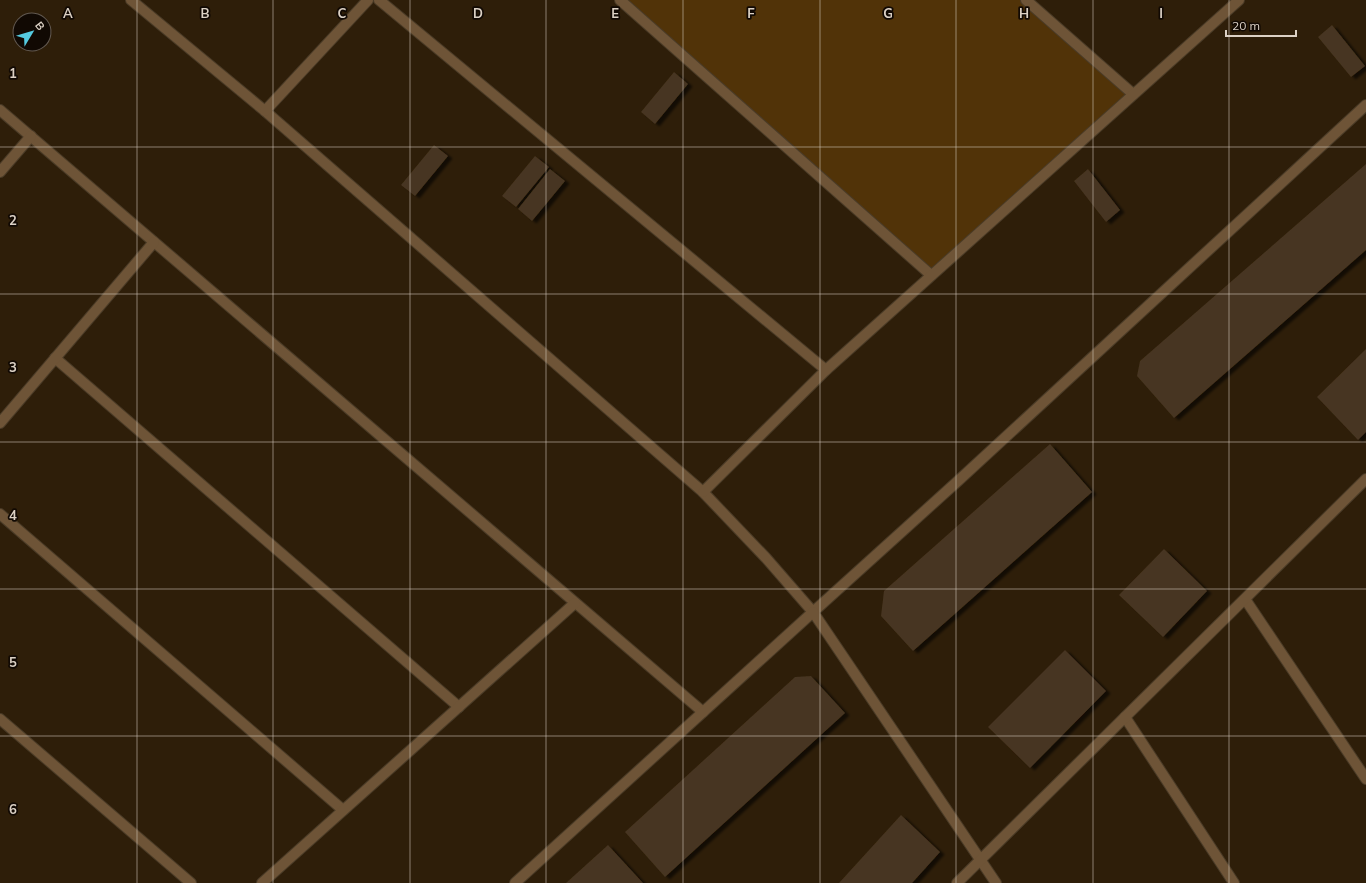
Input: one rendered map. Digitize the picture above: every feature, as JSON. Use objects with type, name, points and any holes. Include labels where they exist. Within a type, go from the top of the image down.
[{"type":"street","points":[[265,111],[368,0]]},
{"type":"street","points":[[379,0],[826,370]]},
{"type":"street","points":[[1026,0],[1133,94]]},
{"type":"street","points":[[703,492],[826,370],[1239,0]]},
{"type":"street","points":[[623,1],[931,275]]},
{"type":"street","points":[[137,2],[265,111],[703,492],[766,558],[813,612],[996,883]]},
{"type":"street","points":[[515,883],[971,469],[1366,105]]},
{"type":"street","points":[[0,110],[703,712]]},
{"type":"street","points":[[0,172],[31,136]]},
{"type":"street","points":[[0,423],[154,242]]},
{"type":"street","points":[[55,358],[459,707]]},
{"type":"street","points":[[957,883],[1366,479]]},
{"type":"street","points":[[0,514],[343,810]]},
{"type":"street","points":[[1245,599],[1366,779]]},
{"type":"street","points":[[262,883],[575,603]]},
{"type":"street","points":[[1125,717],[1234,883]]},
{"type":"street","points":[[0,719],[191,883]]},
{"type":"shaded area","points":[[626,0],[1026,0],[1133,94],[931,275]]},
{"type":"building","points":[[1332,25],[1365,66],[1351,77],[1318,37]]},
{"type":"building","points":[[674,72],[688,84],[655,124],[641,112]]},
{"type":"building","points":[[434,145],[448,156],[415,196],[401,185]]},
{"type":"building","points":[[535,156],[549,167],[516,207],[502,196]]},
{"type":"building","points":[[1366,164],[1366,250],[1174,418],[1137,376],[1140,361]]},
{"type":"building","points":[[550,169],[565,181],[532,221],[518,209]]},
{"type":"building","points":[[1088,169],[1120,210],[1106,222],[1074,181]]},
{"type":"building","points":[[1366,349],[1366,432],[1358,440],[1317,397]]},
{"type":"building","points":[[1050,444],[1092,492],[913,651],[881,616],[884,591]]},
{"type":"building","points":[[1164,549],[1207,591],[1163,637],[1119,595]]},
{"type":"building","points":[[1065,650],[1106,691],[1030,768],[988,727]]},
{"type":"building","points":[[811,676],[845,713],[665,877],[625,832],[795,677]]},
{"type":"building","points":[[901,815],[940,852],[912,883],[839,883]]},
{"type":"building","points":[[608,845],[643,883],[566,883]]}]
